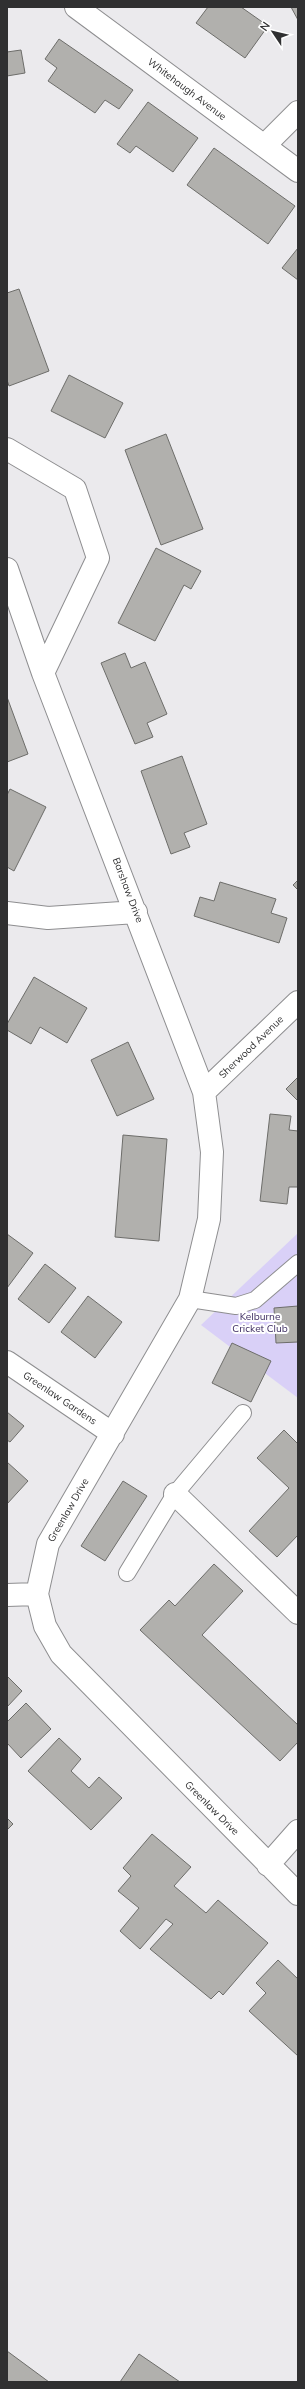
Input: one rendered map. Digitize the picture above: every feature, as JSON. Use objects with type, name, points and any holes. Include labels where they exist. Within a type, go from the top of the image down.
[{"type":"street","name":"Whitehaugh Avenue","points":[[76,7],[298,171]]},
{"type":"street","points":[[264,146],[298,112]]},
{"type":"street","points":[[7,449],[75,489],[98,558],[43,672]]},
{"type":"street","name":"Barshaw Drive","points":[[7,569],[43,672],[204,1092],[212,1152],[209,1219]]},
{"type":"street","points":[[7,913],[48,918],[136,912]]},
{"type":"street","name":"Sherwood Avenue","points":[[204,1092],[298,1002]]},
{"type":"street","name":"Greenlaw Drive","points":[[209,1219],[190,1299],[48,1544],[37,1594],[45,1626],[61,1654],[298,1894]]},
{"type":"street","name":"Greenlaw Gardens","points":[[7,1362],[113,1434]]},
{"type":"street","points":[[175,1494],[298,1613]]},
{"type":"street","points":[[7,1595],[37,1594]]},
{"type":"street","points":[[268,1865],[298,1831]]},
{"type":"lane","points":[[190,1299],[236,1306],[255,1300],[298,1263]]},
{"type":"lane","points":[[126,1573],[175,1494],[243,1413]]},
{"type":"green space","name":"Kelburne Cricket Club","points":[[298,1233],[298,1398],[201,1325]]},
{"type":"building","points":[[208,7],[241,7],[268,26],[245,58],[196,23]]},
{"type":"building","points":[[291,7],[298,7],[298,20]]},
{"type":"building","points":[[59,39],[133,90],[119,109],[105,100],[95,113],[48,81],[57,68],[45,59]]},
{"type":"building","points":[[21,50],[25,73],[7,76],[7,52]]},
{"type":"building","points":[[148,102],[198,138],[173,172],[136,146],[130,153],[117,144]]},
{"type":"building","points":[[214,148],[295,206],[268,244],[187,185]]},
{"type":"building","points":[[298,248],[298,280],[282,268]]},
{"type":"building","points":[[19,289],[49,371],[9,386],[7,380],[7,293]]},
{"type":"building","points":[[69,375],[123,403],[105,438],[51,411]]},
{"type":"building","points":[[166,434],[203,529],[161,545],[125,450]]},
{"type":"building","points":[[156,548],[201,571],[191,589],[184,585],[155,641],[118,623]]},
{"type":"building","points":[[125,653],[131,668],[145,662],[167,714],[147,723],[153,737],[135,744],[101,663]]},
{"type":"building","points":[[7,697],[28,754],[7,762]]},
{"type":"building","points":[[182,756],[207,824],[184,833],[190,847],[171,854],[141,771]]},
{"type":"building","points":[[10,789],[46,807],[14,871],[7,867],[7,795]]},
{"type":"building","points":[[298,880],[298,890],[293,885]]},
{"type":"building","points":[[220,882],[276,899],[271,913],[287,918],[279,943],[194,916],[200,897],[214,901]]},
{"type":"building","points":[[34,977],[87,1008],[67,1043],[40,1027],[31,1044],[7,1030],[7,1024]]},
{"type":"building","points":[[128,1042],[154,1099],[117,1116],[91,1060]]},
{"type":"building","points":[[298,1077],[298,1101],[286,1089]]},
{"type":"building","points":[[270,1114],[291,1116],[289,1130],[298,1131],[298,1187],[289,1187],[287,1204],[260,1201]]},
{"type":"building","points":[[123,1135],[167,1139],[159,1241],[115,1237]]},
{"type":"building","points":[[7,1234],[33,1253],[7,1288]]},
{"type":"building","points":[[45,1264],[76,1288],[49,1323],[18,1299]]},
{"type":"building","points":[[88,1296],[122,1322],[95,1358],[61,1332]]},
{"type":"building","points":[[298,1306],[298,1342],[276,1343],[274,1308]]},
{"type":"building","points":[[232,1343],[271,1361],[251,1402],[212,1383]]},
{"type":"building","points":[[7,1412],[24,1426],[10,1442],[7,1440]]},
{"type":"building","points":[[284,1430],[298,1444],[298,1535],[277,1557],[249,1531],[289,1488],[257,1458]]},
{"type":"building","points":[[7,1462],[28,1481],[7,1504]]},
{"type":"building","points":[[123,1481],[147,1496],[105,1561],[81,1546]]},
{"type":"building","points":[[214,1564],[243,1591],[202,1635],[298,1725],[298,1742],[280,1761],[140,1630],[169,1600],[175,1606]]},
{"type":"building","points":[[7,1676],[22,1691],[7,1707]]},
{"type":"building","points":[[26,1703],[51,1729],[21,1758],[7,1743],[7,1722]]},
{"type":"building","points":[[59,1738],[81,1759],[71,1771],[89,1788],[99,1777],[122,1798],[91,1830],[28,1771]]},
{"type":"building","points":[[7,1818],[13,1824],[7,1830]]},
{"type":"building","points":[[152,1834],[191,1867],[174,1886],[206,1913],[218,1900],[268,1943],[223,1995],[219,1991],[211,1999],[150,1949],[173,1924],[166,1919],[140,1949],[120,1931],[139,1908],[118,1891],[131,1876],[123,1868]]},
{"type":"building","points":[[278,1960],[298,1979],[298,2056],[249,2011],[266,1993],[256,1983]]},
{"type":"building","points":[[7,2351],[49,2382],[7,2382]]},
{"type":"building","points":[[139,2354],[180,2382],[120,2382]]}]
